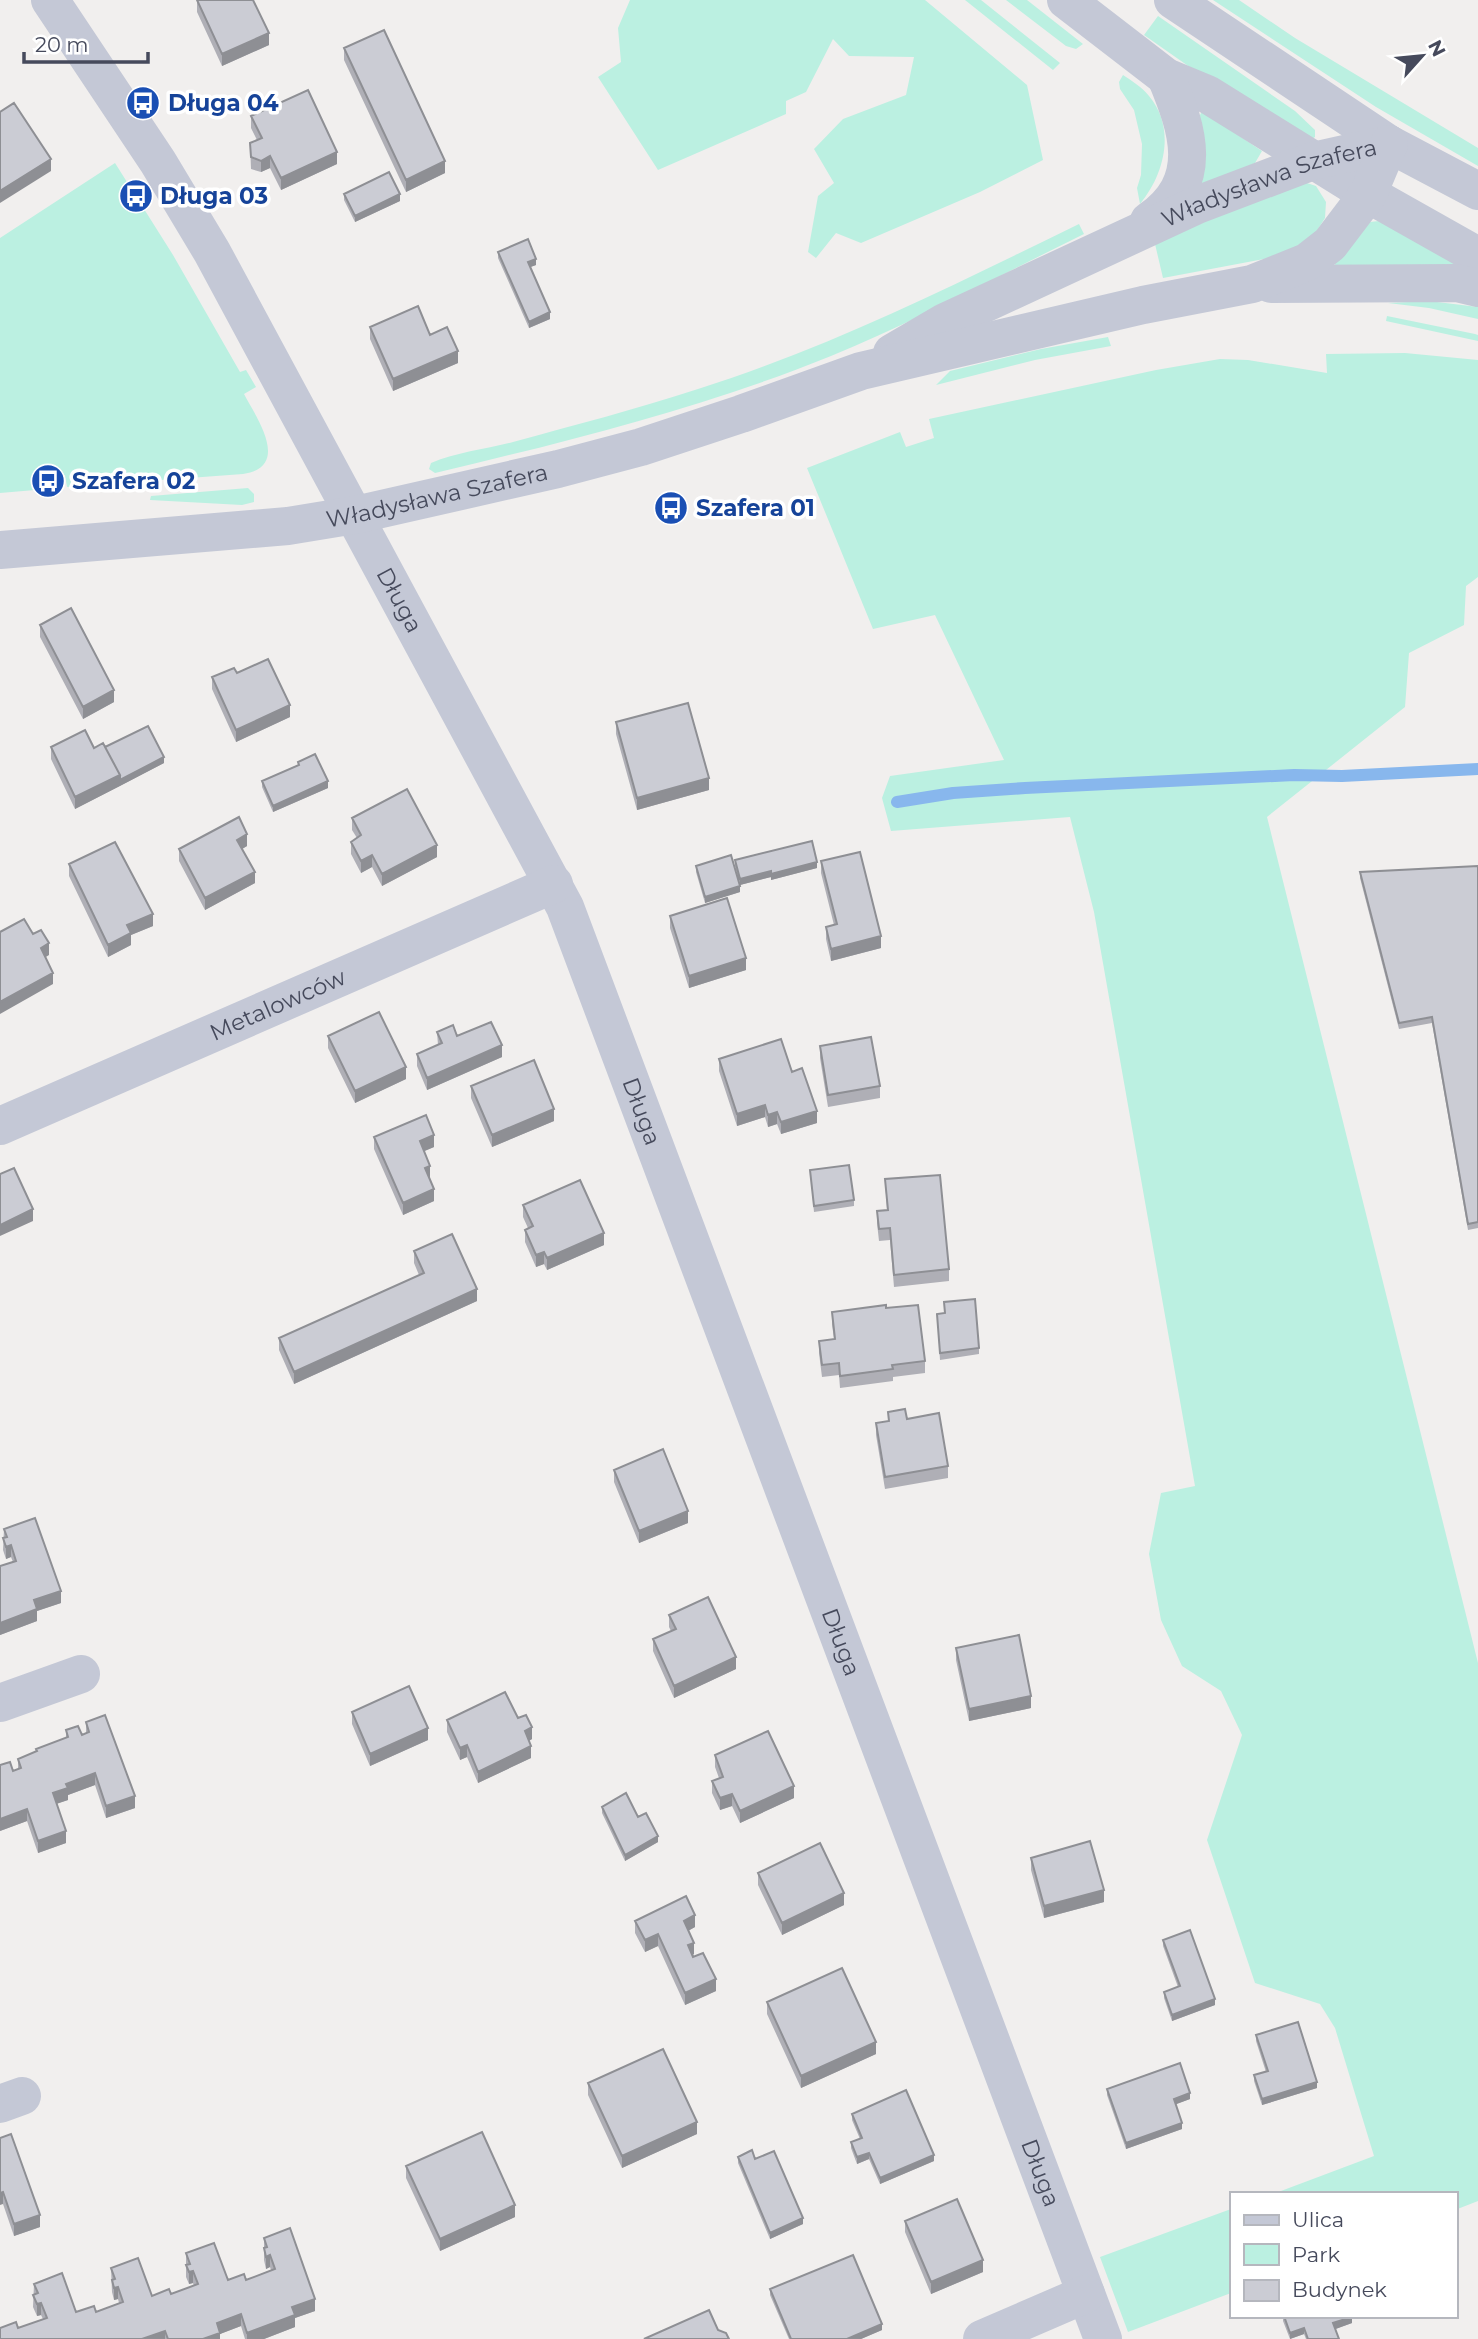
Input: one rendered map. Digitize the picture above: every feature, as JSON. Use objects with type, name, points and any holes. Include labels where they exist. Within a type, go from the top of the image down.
[{"type":"street","name":"Długa","points":[[50,0],[158,162],[212,252],[565,907],[1103,2339]]},
{"type":"street","points":[[1066,0],[1166,76],[1207,94],[1368,194],[1478,256]]},
{"type":"street","points":[[1172,0],[1389,144],[1478,191]]},
{"type":"street","name":"Władysława Szafera","points":[[1118,242],[1153,218],[1182,187],[1189,150],[1183,119],[1166,76]]},
{"type":"street","name":"Władysława Szafera","points":[[861,371],[944,322],[1197,205],[1313,161],[1389,144]]},
{"type":"street","name":"Władysława Szafera","points":[[1252,284],[1307,262],[1330,244],[1368,194],[1389,144]]},
{"type":"street","name":"Władysława Szafera","points":[[0,550],[288,526],[355,515],[558,469],[641,447],[861,371],[1143,305],[1252,284],[1457,283],[1478,288]]},
{"type":"street","name":"Metalowców","points":[[0,1126],[554,884]]},
{"type":"street","points":[[0,1703],[82,1674]]},
{"type":"street","points":[[982,2339],[1086,2294]]},
{"type":"green space","points":[[630,0],[925,0],[1027,85],[1043,160],[980,192],[861,243],[836,233],[816,258],[808,252],[818,196],[834,183],[814,149],[843,119],[906,95],[914,57],[849,56],[833,39],[806,92],[786,101],[786,114],[658,170],[598,77],[621,62],[618,28]]},
{"type":"green space","points":[[965,0],[981,0],[1060,63],[1053,70]]},
{"type":"green space","points":[[1006,0],[1027,0],[1083,44],[1076,49],[1066,46]]},
{"type":"green space","points":[[1213,0],[1239,0],[1295,38],[1478,148],[1478,166],[1376,107]]},
{"type":"green space","points":[[1158,16],[1295,111],[1315,130],[1315,137],[1309,141],[1221,89],[1144,35]]},
{"type":"green space","points":[[1123,75],[1149,96],[1157,109],[1165,136],[1156,179],[1140,204],[1137,188],[1141,175],[1142,144],[1134,110],[1120,89],[1119,82]]},
{"type":"green space","points":[[1202,111],[1262,151],[1255,163],[1201,188],[1199,117]]},
{"type":"green space","points":[[115,163],[173,255],[240,372],[246,370],[256,387],[244,394],[266,440],[266,462],[258,469],[243,474],[67,487],[65,475],[35,477],[35,490],[0,493],[0,238]]},
{"type":"green space","points":[[1298,180],[1316,186],[1326,202],[1325,218],[1311,240],[1280,256],[1163,278],[1155,244]]},
{"type":"green space","points":[[1379,221],[1470,268],[1335,266],[1370,222]]},
{"type":"green space","points":[[1079,224],[1084,234],[895,328],[783,375],[585,436],[435,473],[429,469],[431,463],[441,459],[652,403],[797,354],[892,314]]},
{"type":"green space","points":[[1429,301],[1478,307],[1478,319],[1429,308],[1388,303]]},
{"type":"green space","points":[[1387,316],[1475,334],[1478,335],[1478,341],[1386,321]]},
{"type":"green space","points":[[1108,337],[1111,346],[1035,360],[936,385],[950,371],[1041,349]]},
{"type":"green space","points":[[1405,353],[1478,360],[1478,577],[1466,586],[1464,625],[1409,653],[1405,707],[1267,817],[1478,1663],[1478,2201],[1457,2209],[1457,2192],[1278,2192],[1374,2156],[1335,2028],[1320,2004],[1255,1983],[1207,1840],[1242,1735],[1221,1691],[1182,1666],[1161,1620],[1149,1554],[1161,1493],[1195,1486],[1094,912],[1070,817],[891,831],[882,798],[890,776],[1004,760],[935,615],[873,629],[807,468],[900,432],[906,447],[934,438],[929,419],[1156,370],[1220,359],[1248,360],[1327,373],[1326,354]]},
{"type":"green space","points":[[248,488],[254,494],[254,502],[242,505],[150,500],[151,496]]},
{"type":"green space","points":[[1230,2209],[1230,2293],[1128,2332],[1100,2257]]},
{"type":"building","points":[[197,0],[253,0],[269,33],[222,54]]},
{"type":"building","points":[[384,30],[445,161],[406,180],[344,48]]},
{"type":"building","points":[[308,90],[337,152],[281,178],[270,156],[261,161],[251,157],[250,143],[262,138],[251,116]]},
{"type":"building","points":[[14,103],[51,159],[0,191],[0,112]]},
{"type":"building","points":[[389,172],[400,194],[355,216],[344,194]]},
{"type":"building","points":[[528,239],[536,259],[528,262],[550,312],[529,322],[498,252]]},
{"type":"building","points":[[418,306],[430,335],[447,327],[458,351],[393,379],[370,327]]},
{"type":"building","points":[[71,608],[114,690],[83,707],[40,625]]},
{"type":"building","points":[[268,659],[290,705],[236,730],[212,677],[234,668],[237,673]]},
{"type":"building","points":[[688,703],[709,778],[637,798],[616,722]]},
{"type":"building","points":[[148,726],[164,757],[120,780],[105,747]]},
{"type":"building","points":[[85,730],[94,748],[103,743],[120,775],[75,797],[51,747]]},
{"type":"building","points":[[315,754],[328,781],[273,806],[262,781],[299,765],[298,762]]},
{"type":"building","points":[[407,789],[437,845],[382,874],[372,855],[361,861],[351,842],[361,835],[352,818]]},
{"type":"building","points":[[239,817],[247,834],[237,840],[255,872],[205,898],[179,849]]},
{"type":"building","points":[[812,841],[817,862],[740,879],[735,860]]},
{"type":"building","points":[[115,842],[153,914],[127,925],[131,933],[108,945],[69,864]]},
{"type":"building","points":[[860,852],[881,936],[831,949],[826,927],[837,924],[821,861]]},
{"type":"building","points":[[731,855],[740,886],[705,897],[696,866]]},
{"type":"building","points":[[1478,866],[1478,1222],[1468,1224],[1432,1017],[1399,1023],[1360,872]]},
{"type":"building","points":[[727,898],[746,958],[689,976],[670,916]]},
{"type":"building","points":[[24,919],[33,934],[41,930],[49,943],[41,948],[53,973],[0,1002],[0,932]]},
{"type":"building","points":[[379,1012],[406,1067],[355,1091],[328,1036]]},
{"type":"building","points":[[491,1022],[502,1045],[427,1078],[417,1054],[442,1043],[437,1032],[453,1025],[457,1036]]},
{"type":"building","points":[[871,1037],[880,1086],[828,1095],[820,1046]]},
{"type":"building","points":[[781,1039],[792,1072],[802,1068],[817,1111],[781,1122],[777,1112],[768,1115],[765,1105],[737,1114],[719,1059]]},
{"type":"building","points":[[534,1060],[554,1109],[492,1135],[471,1086]]},
{"type":"building","points":[[426,1115],[434,1135],[420,1141],[430,1166],[425,1168],[434,1189],[403,1203],[374,1137]]},
{"type":"building","points":[[849,1165],[854,1200],[814,1206],[810,1170]]},
{"type":"building","points":[[14,1168],[33,1209],[0,1225],[0,1174]]},
{"type":"building","points":[[940,1175],[949,1269],[894,1275],[890,1228],[879,1229],[877,1211],[888,1210],[885,1179]]},
{"type":"building","points":[[580,1180],[604,1233],[547,1258],[544,1252],[536,1255],[525,1230],[533,1226],[523,1205]]},
{"type":"building","points":[[452,1234],[477,1289],[294,1372],[279,1338],[424,1273],[414,1251]]},
{"type":"building","points":[[975,1299],[979,1348],[940,1353],[937,1314],[945,1313],[944,1302]]},
{"type":"building","points":[[886,1305],[886,1308],[918,1305],[925,1361],[892,1365],[893,1369],[840,1376],[839,1363],[822,1365],[819,1341],[835,1339],[832,1312]]},
{"type":"building","points":[[905,1409],[907,1419],[939,1413],[948,1466],[885,1477],[876,1423],[889,1421],[888,1412]]},
{"type":"building","points":[[663,1449],[688,1511],[639,1531],[614,1470]]},
{"type":"building","points":[[35,1518],[61,1591],[34,1600],[37,1609],[0,1623],[0,1566],[16,1561],[11,1545],[6,1547],[4,1529]]},
{"type":"building","points":[[708,1597],[736,1657],[674,1686],[653,1639],[676,1629],[669,1615]]},
{"type":"building","points":[[1019,1635],[1031,1696],[969,1709],[956,1648]]},
{"type":"building","points":[[409,1686],[428,1728],[370,1754],[352,1712]]},
{"type":"building","points":[[505,1692],[518,1718],[526,1715],[532,1727],[525,1731],[531,1746],[478,1772],[467,1745],[460,1748],[447,1720]]},
{"type":"building","points":[[105,1715],[135,1796],[106,1806],[95,1773],[66,1784],[68,1788],[53,1793],[66,1831],[38,1841],[27,1809],[0,1819],[0,1765],[10,1762],[13,1771],[21,1768],[18,1759],[68,1737],[66,1730],[78,1726],[82,1735],[89,1732],[86,1722]]},
{"type":"building","points":[[768,1731],[794,1786],[740,1811],[732,1794],[720,1798],[712,1781],[723,1777],[715,1755]]},
{"type":"building","points":[[626,1793],[638,1817],[646,1813],[658,1836],[625,1855],[602,1807]]},
{"type":"building","points":[[1090,1841],[1104,1890],[1044,1906],[1031,1858]]},
{"type":"building","points":[[820,1843],[844,1893],[782,1923],[758,1873]]},
{"type":"building","points":[[686,1896],[695,1915],[684,1921],[694,1943],[688,1945],[693,1957],[703,1953],[716,1979],[685,1993],[658,1934],[645,1940],[635,1921]]},
{"type":"building","points":[[1190,1930],[1215,1999],[1172,2015],[1164,1992],[1180,1986],[1163,1940]]},
{"type":"building","points":[[842,1968],[876,2042],[801,2076],[767,2002]]},
{"type":"building","points":[[1298,2022],[1317,2082],[1262,2099],[1254,2075],[1268,2071],[1256,2035]]},
{"type":"building","points":[[663,2049],[697,2122],[622,2156],[588,2083]]},
{"type":"building","points":[[1180,2063],[1190,2093],[1174,2099],[1182,2123],[1126,2143],[1107,2089]]},
{"type":"building","points":[[906,2090],[934,2155],[880,2178],[869,2153],[857,2157],[851,2142],[862,2138],[852,2114]]},
{"type":"building","points":[[482,2132],[515,2205],[440,2239],[406,2166]]},
{"type":"building","points":[[11,2134],[40,2215],[14,2224],[3,2192],[0,2193],[0,2138]]},
{"type":"building","points":[[752,2150],[755,2159],[774,2151],[803,2218],[770,2233],[738,2157]]},
{"type":"building","points":[[957,2199],[983,2260],[931,2282],[905,2221]]},
{"type":"building","points":[[290,2228],[315,2299],[292,2307],[295,2315],[247,2333],[241,2314],[217,2323],[220,2333],[203,2339],[168,2339],[165,2331],[142,2339],[0,2339],[0,2328],[16,2322],[18,2328],[47,2318],[41,2303],[37,2304],[33,2295],[38,2293],[34,2284],[62,2273],[76,2312],[94,2306],[96,2312],[123,2302],[118,2287],[114,2288],[112,2280],[115,2279],[111,2268],[138,2258],[152,2296],[169,2289],[171,2294],[198,2284],[193,2271],[189,2272],[186,2265],[190,2264],[186,2253],[214,2243],[228,2280],[244,2274],[246,2280],[275,2269],[270,2255],[266,2257],[264,2238]]},
{"type":"building","points":[[853,2255],[882,2324],[847,2339],[791,2339],[770,2289]]},
{"type":"building","points":[[709,2310],[718,2330],[726,2333],[729,2339],[644,2339]]},
{"type":"building","points":[[1285,2318],[1349,2318],[1333,2323],[1339,2339],[1308,2339],[1304,2328],[1290,2333]]},
{"type":"waterway","points":[[897,802],[953,793],[1025,788],[1478,769]]},
{"type":"place","name":"Długa 04","points":[[143,103]]},
{"type":"place","name":"Długa 03","points":[[136,196]]},
{"type":"place","name":"Szafera 02","points":[[48,481]]},
{"type":"place","name":"Szafera 01","points":[[671,508]]}]
